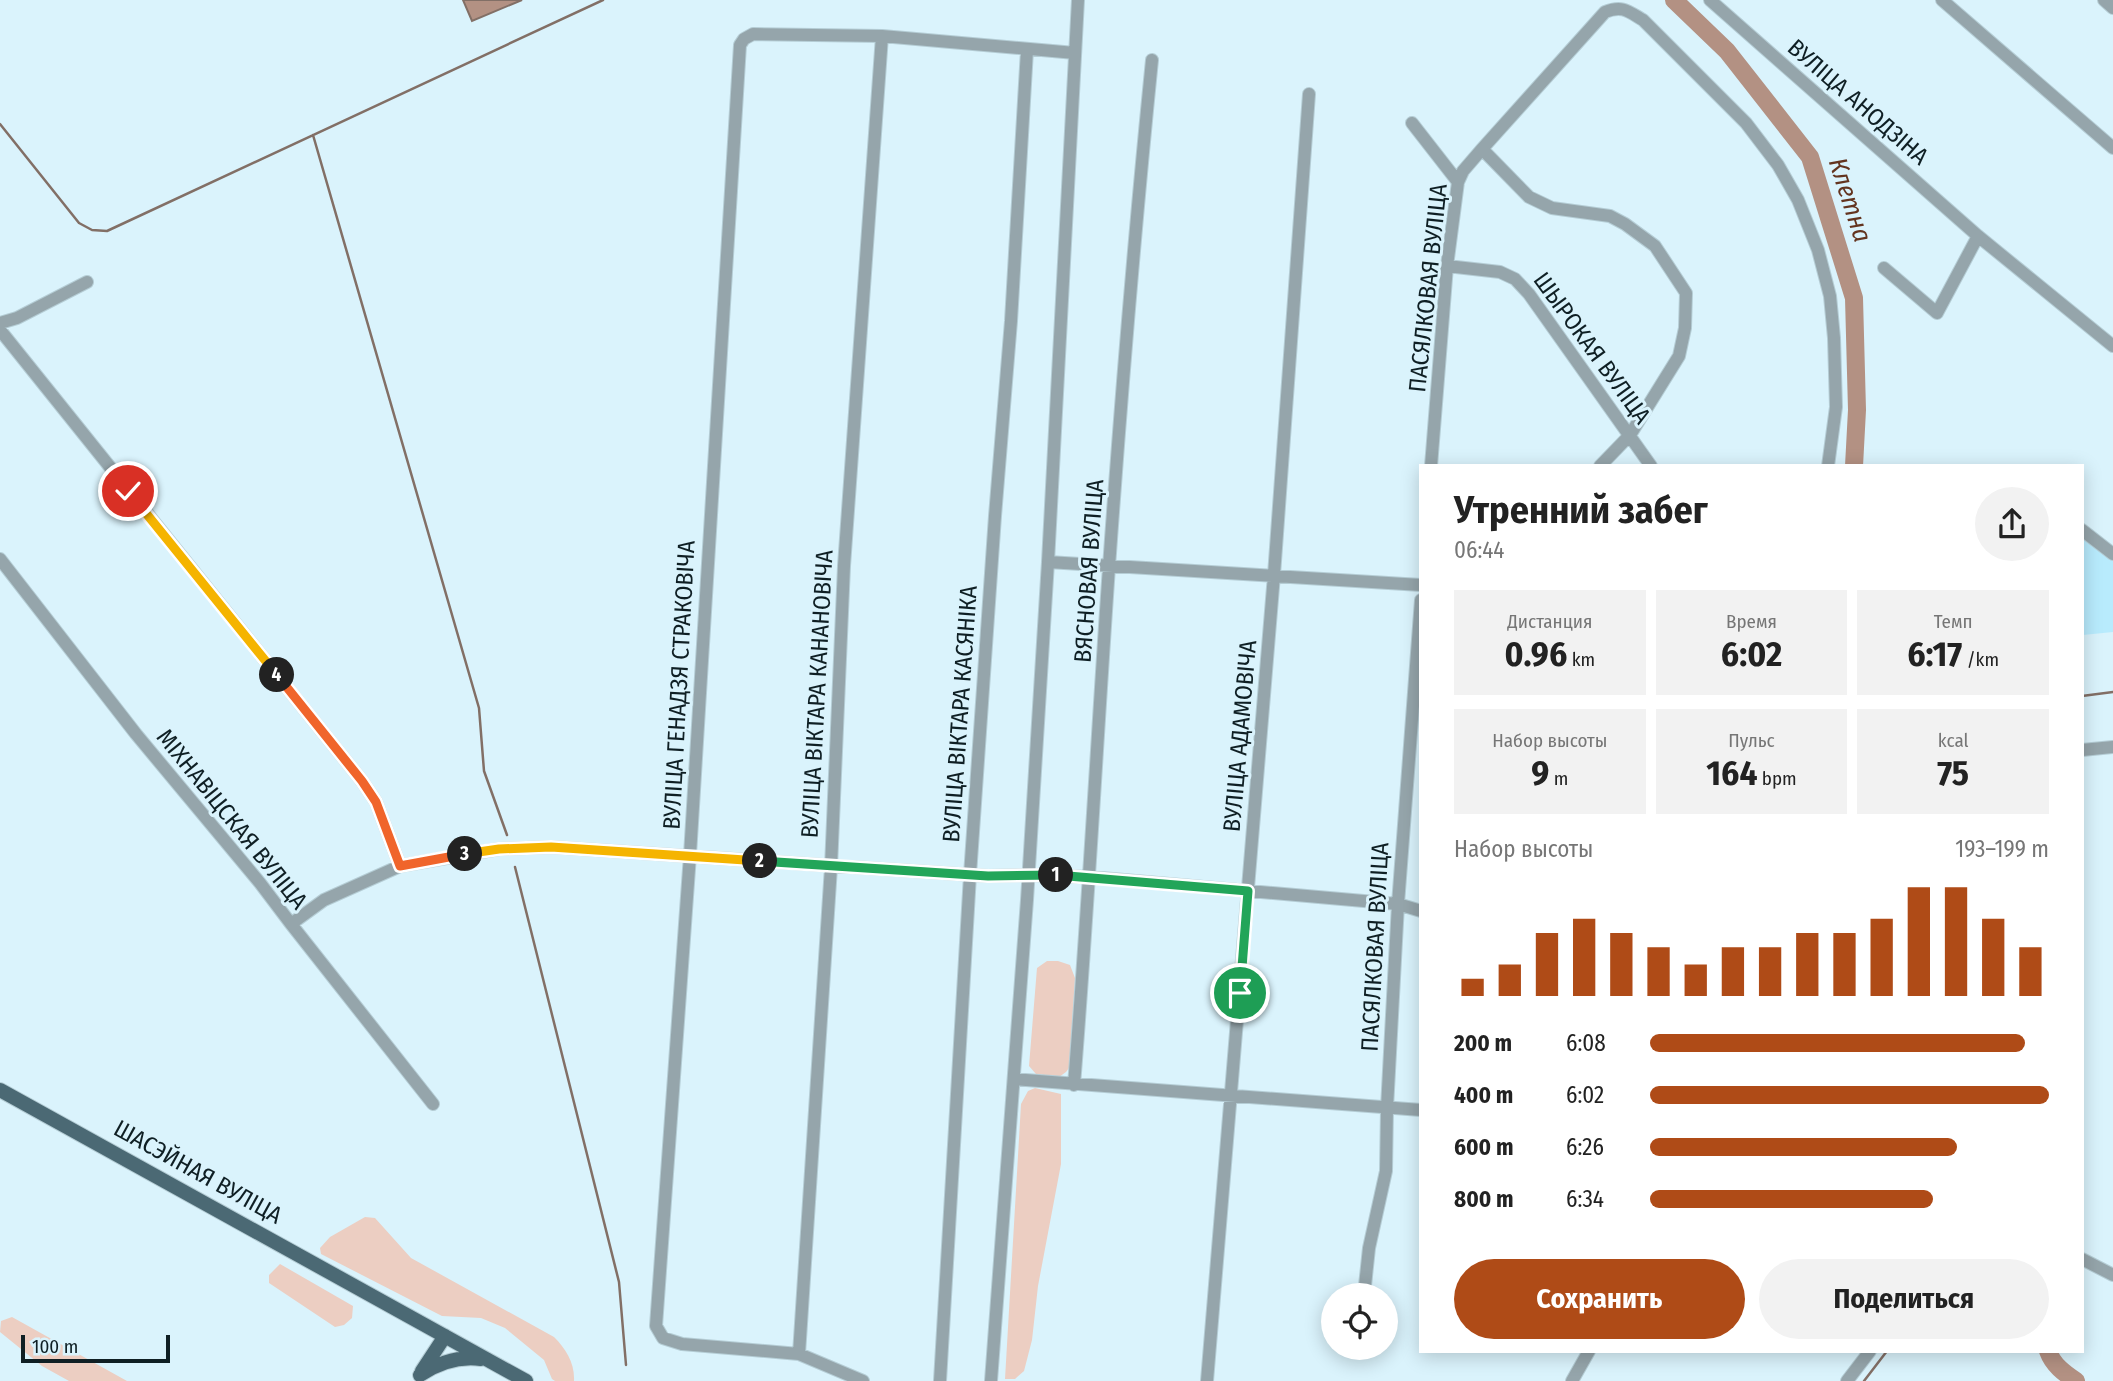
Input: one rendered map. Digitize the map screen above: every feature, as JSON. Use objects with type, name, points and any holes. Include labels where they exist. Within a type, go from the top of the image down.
[{"type":"main road","name":"ШАСЭЙНАЯ ВУЛІЦА","points":[[0,1090],[526,1381]]},
{"type":"main road","points":[[418,1378],[445,1336]]},
{"type":"main road","points":[[418,1378],[448,1361],[469,1358],[487,1360]]},
{"type":"street","points":[[992,1381],[1048,562],[1078,0]]},
{"type":"street","name":"ВУЛІЦА АНОДЗІНА","points":[[1710,0],[1978,236],[2113,346]]},
{"type":"street","points":[[1942,0],[2113,148]]},
{"type":"street","points":[[2104,0],[2113,8]]},
{"type":"street","name":"ПАСЯЛКОВАЯ ВУЛІЦА","points":[[1431,464],[1447,266],[1458,182],[1463,171],[1482,149],[1605,12],[1616,8],[1627,10],[1643,20],[1746,123],[1778,165],[1798,200],[1818,250],[1830,296],[1836,407],[1828,464]]},
{"type":"street","name":"ВУЛІЦА ГЕНАДЗЯ СТРАКОВІЧА","points":[[799,1354],[682,1344],[663,1338],[656,1326],[690,855],[740,45],[754,33],[882,36]]},
{"type":"street","points":[[882,36],[1075,53]]},
{"type":"street","name":"ВУЛІЦА ВІКТАРА КАНАНОВІЧА","points":[[799,1354],[831,866],[844,566],[882,36]]},
{"type":"street","name":"ВУЛІЦА ВІКТАРА КАСЯНІКА","points":[[940,1381],[970,875],[1011,321],[1027,50]]},
{"type":"street","name":"ВЯСНОВАЯ ВУЛІЦА","points":[[1074,1085],[1109,565],[1152,60]]},
{"type":"street","name":"ВУЛІЦА АДАМОВІЧА","points":[[1207,1381],[1274,575],[1309,94]]},
{"type":"street","points":[[1412,123],[1458,182]]},
{"type":"street","name":"ШЫРОКАЯ ВУЛІЦА","points":[[1482,149],[1529,197],[1552,208],[1610,216],[1625,224],[1655,246],[1686,293],[1685,328],[1679,356],[1631,432]]},
{"type":"street","points":[[1884,268],[1937,313],[1978,236]]},
{"type":"street","name":"ШЫРОКАЯ ВУЛІЦА","points":[[1447,266],[1500,272],[1515,279],[1631,432],[1650,464]]},
{"type":"street","points":[[0,323],[17,318],[87,282]]},
{"type":"street","points":[[0,330],[362,781],[376,802],[400,866]]},
{"type":"street","points":[[1602,464],[1631,432]]},
{"type":"street","points":[[2084,532],[2113,554]]},
{"type":"street","name":"МІХНАВІЦСКАЯ ВУЛІЦА","points":[[0,559],[136,734],[260,883],[433,1104]]},
{"type":"street","points":[[1048,562],[1419,585]]},
{"type":"street","name":"ПАСЯЛКОВАЯ ВУЛІЦА","points":[[1365,1283],[1369,1248],[1386,1171],[1398,904],[1419,626]]},
{"type":"street","points":[[2084,750],[2113,747]]},
{"type":"street","points":[[291,924],[324,900],[400,866],[499,849],[551,847],[970,875],[1090,877],[1398,904],[1419,910]]},
{"type":"street","points":[[1014,1079],[1419,1110]]},
{"type":"street","points":[[2084,1260],[2113,1275]]},
{"type":"street","points":[[1572,1381],[1588,1353]]},
{"type":"street","points":[[1847,1381],[1868,1353]]},
{"type":"street","points":[[799,1354],[863,1381]]},
{"type":"shaded area","points":[[463,0],[522,0],[472,21]]},
{"type":"shaded area","points":[[2084,538],[2113,560],[2113,632],[2084,635]]},
{"type":"shaded area","points":[[1047,961],[1070,965],[1075,978],[1069,1068],[1059,1077],[1036,1074],[1029,1066],[1037,968]]},
{"type":"shaded area","points":[[1035,1088],[1061,1094],[1061,1164],[1038,1286],[1032,1340],[1024,1371],[1015,1379],[1005,1379],[1021,1104],[1028,1091]]},
{"type":"shaded area","points":[[365,1217],[375,1218],[411,1258],[554,1337],[569,1357],[574,1381],[552,1379],[544,1360],[505,1328],[481,1318],[442,1316],[321,1254],[320,1248],[330,1237]]},
{"type":"shaded area","points":[[280,1264],[353,1306],[352,1318],[344,1325],[335,1327],[269,1283],[269,1275]]},
{"type":"shaded area","points":[[12,1317],[127,1381],[69,1381],[42,1366],[0,1332],[1,1321]]},
{"type":"waterway","points":[[0,124],[79,223],[92,230],[107,231],[603,0]]},
{"type":"waterway","name":"Клетна","points":[[1674,0],[1727,51],[1810,157],[1854,298],[1857,410],[1854,464]]},
{"type":"waterway","points":[[313,135],[479,708],[484,771],[507,835]]},
{"type":"waterway","points":[[2084,696],[2113,692]]},
{"type":"waterway","points":[[515,867],[619,1282],[626,1365]]},
{"type":"waterway","points":[[1864,1381],[1885,1353]]},
{"type":"waterway","name":"Клетна","points":[[2049,1353],[2056,1365],[2076,1381]]},
{"type":"route","points":[[128,491],[362,781],[376,802],[400,866],[499,849],[551,847],[988,876],[1090,877],[1248,891],[1240,993]]}]
